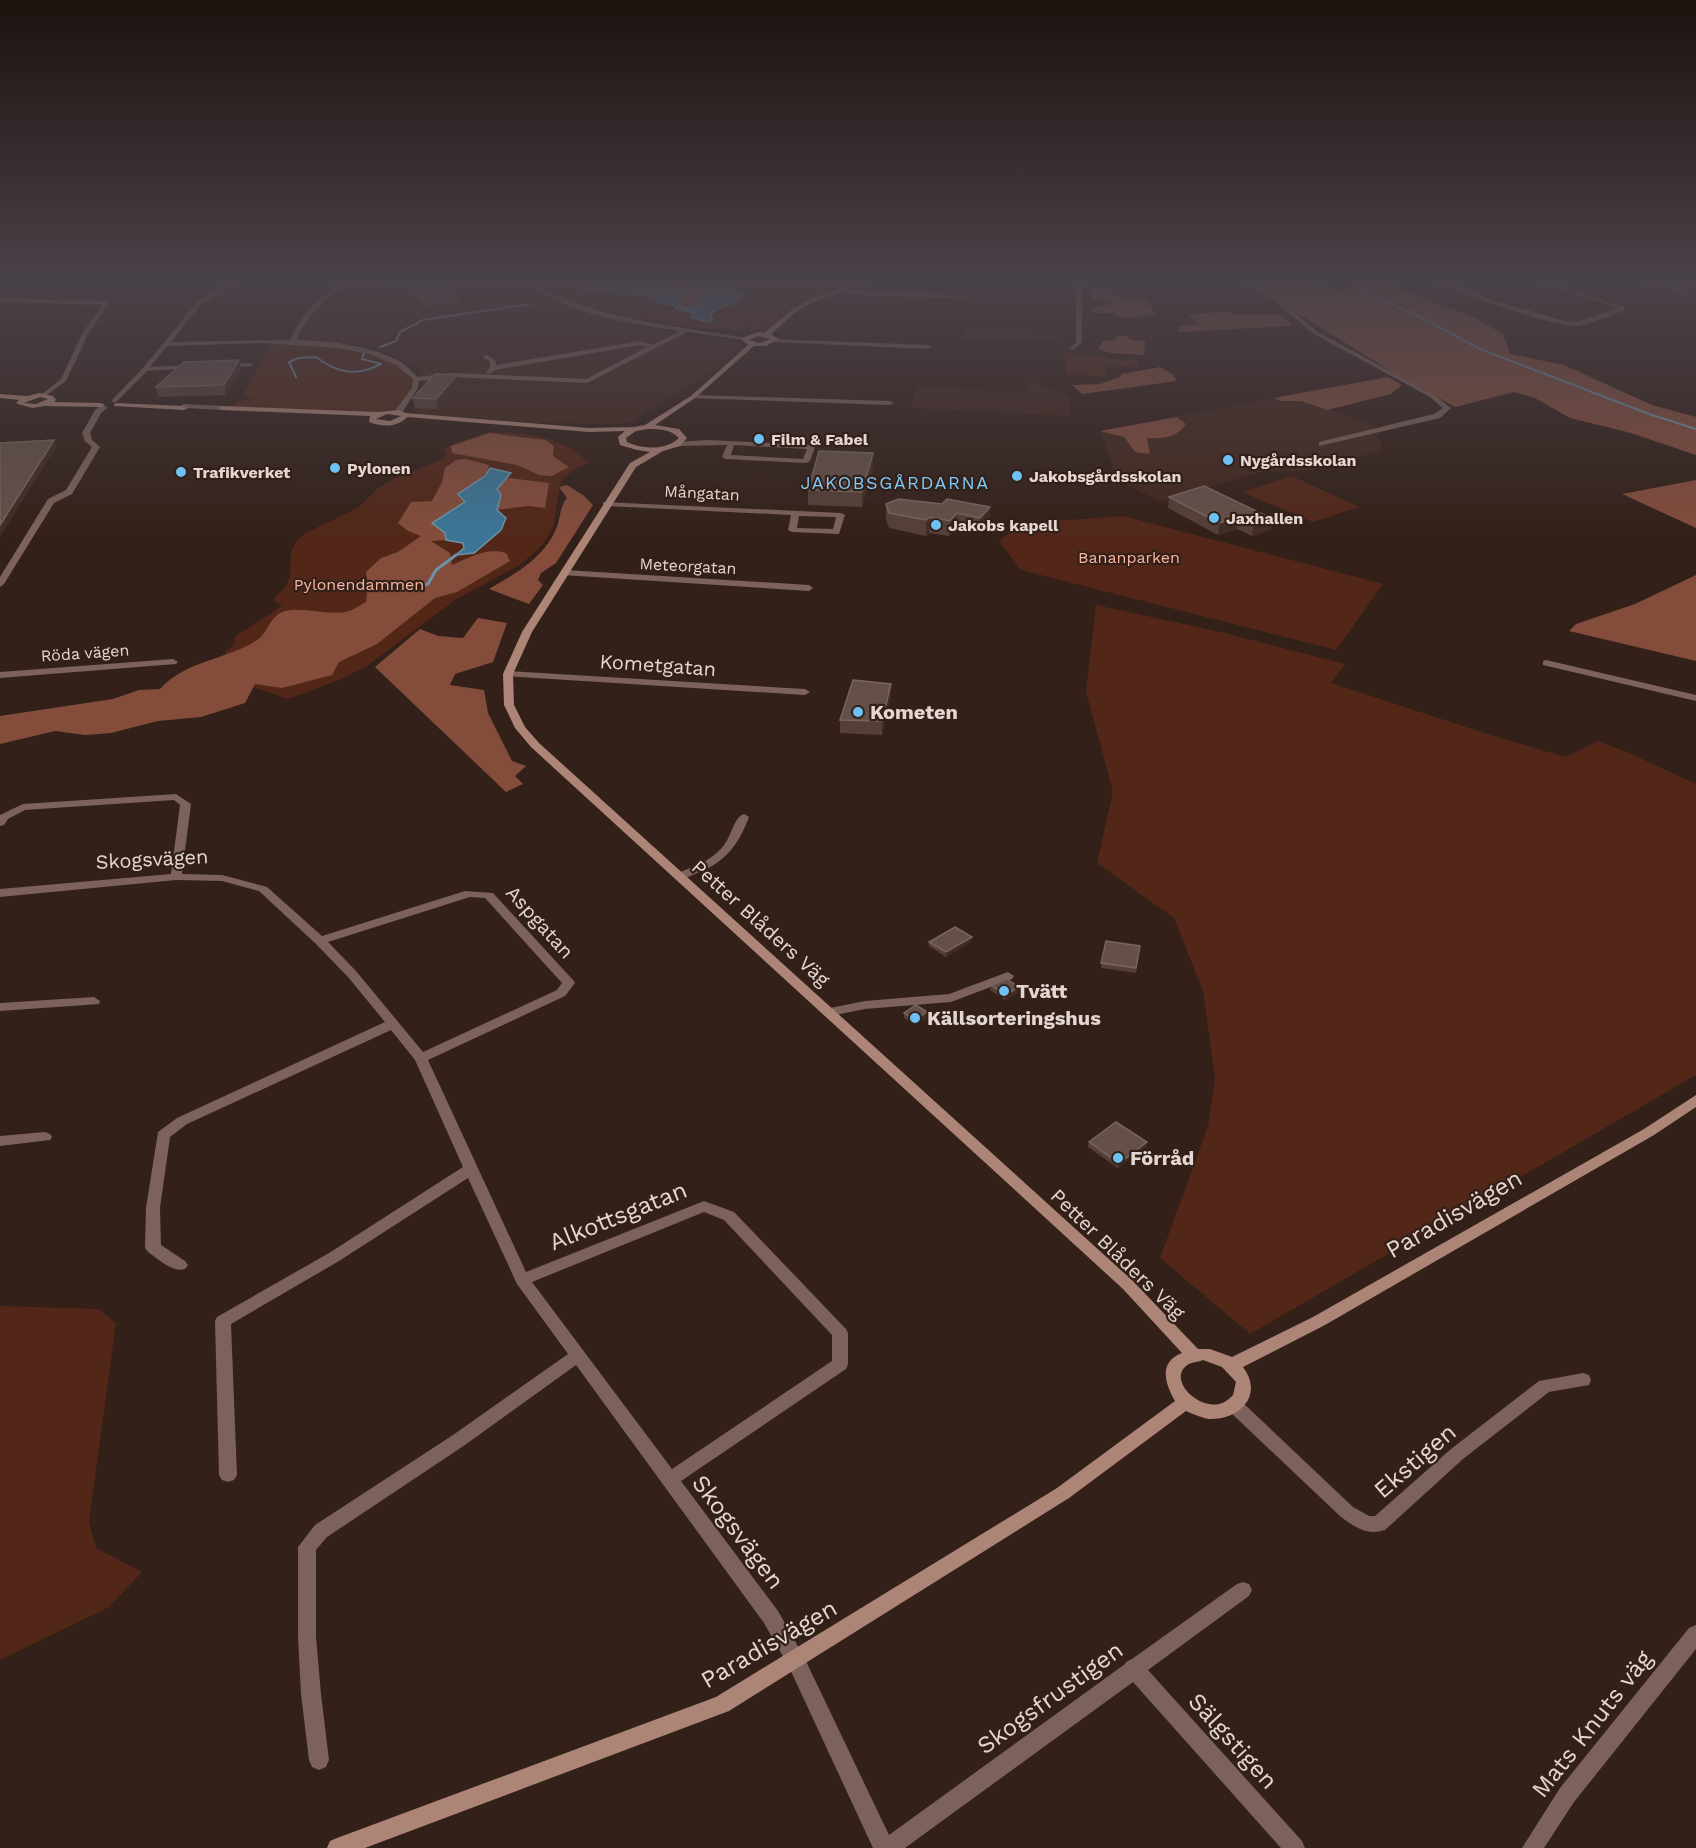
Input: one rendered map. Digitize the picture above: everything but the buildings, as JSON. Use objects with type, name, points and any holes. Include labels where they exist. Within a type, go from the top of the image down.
[{"type":"street","points":[[48,400],[64,380],[71,365]]},
{"type":"street","points":[[117,403],[148,365]]},
{"type":"street","points":[[401,365],[416,379],[415,388],[401,416]]},
{"type":"street","points":[[483,376],[493,368],[509,365]]},
{"type":"street","points":[[416,379],[451,375],[587,381],[618,365]]},
{"type":"street","points":[[646,427],[683,405],[729,365]]},
{"type":"street","points":[[1322,444],[1437,416],[1448,408],[1375,365]]},
{"type":"street","points":[[213,366],[250,366]]},
{"type":"street","points":[[145,369],[202,367]]},
{"type":"street","points":[[0,397],[103,405],[117,403],[374,417],[401,416],[589,430],[637,429]]},
{"type":"street","points":[[693,397],[890,403]]},
{"type":"street","points":[[0,584],[51,501],[69,492],[92,454],[96,447],[86,433],[103,405]]},
{"type":"street","points":[[677,444],[682,438],[673,428],[673,423],[683,405]]},
{"type":"street","points":[[401,416],[588,434],[602,438]]},
{"type":"street","points":[[633,465],[626,445],[621,440],[624,434],[637,429],[663,427],[708,442]]},
{"type":"street","points":[[613,441],[643,449],[660,449],[677,444],[708,442],[731,443],[811,447],[806,461],[726,457],[731,443]]},
{"type":"street","name":"Petter Blåders Väg","points":[[660,449],[633,465],[606,504],[527,632],[508,674],[509,705],[520,728],[535,745],[1128,1285],[1194,1355]]},
{"type":"street","name":"Mångatan","points":[[606,504],[841,515],[836,532],[792,530],[796,513]]},
{"type":"street","name":"Meteorgatan","points":[[565,573],[809,588]]},
{"type":"street","name":"Röda vägen","points":[[0,675],[173,662]]},
{"type":"street","points":[[1546,663],[1696,698]]},
{"type":"street","name":"Kometgatan","points":[[508,674],[805,692]]},
{"type":"street","points":[[0,823],[4,817],[23,807],[176,797],[186,804],[176,877]]},
{"type":"street","points":[[680,876],[703,868],[727,851],[737,836],[744,817]]},
{"type":"street","name":"Skogsvägen","points":[[0,893],[176,877],[222,878],[262,889],[320,941],[352,974],[421,1058],[522,1280],[771,1617],[796,1660],[886,1848]]},
{"type":"street","name":"Aspgatan","points":[[320,941],[470,893],[489,895],[569,983],[561,993],[421,1058]]},
{"type":"street","points":[[830,1012],[865,1005],[951,998],[1008,976]]},
{"type":"street","points":[[0,1007],[94,1001]]},
{"type":"street","points":[[180,1265],[153,1248],[153,1208],[163,1136],[182,1121],[394,1023]]},
{"type":"street","name":"Paradisvägen","points":[[1232,1365],[1329,1315],[1649,1132],[1696,1100]]},
{"type":"street","points":[[0,1141],[45,1137]]},
{"type":"street","points":[[228,1475],[223,1321],[334,1257],[471,1169]]},
{"type":"street","name":"Alkottsgatan","points":[[522,1280],[704,1206],[729,1216],[840,1333],[840,1364],[669,1480]]},
{"type":"street","points":[[1194,1355],[1214,1355],[1232,1365],[1244,1382],[1241,1399],[1235,1406],[1226,1410],[1205,1411],[1186,1402],[1177,1394],[1172,1374],[1176,1365],[1184,1358],[1194,1355]]},
{"type":"street","points":[[319,1760],[308,1648],[308,1547],[321,1531],[459,1440],[577,1356]]},
{"type":"street","name":"Ekstigen","points":[[1235,1406],[1347,1512],[1366,1524],[1379,1524],[1458,1454],[1545,1386],[1583,1380]]},
{"type":"street","name":"Paradisvägen","points":[[337,1848],[722,1704],[1063,1493],[1186,1402]]},
{"type":"street","name":"Skogsfrustigen","points":[[886,1848],[1243,1590]]},
{"type":"street","name":"Mats Knuts väg","points":[[1532,1848],[1568,1795],[1696,1635]]},
{"type":"street","name":"Sälgstigen","points":[[1133,1668],[1295,1848]]},
{"type":"shaded area","points":[[718,365],[709,374],[631,422],[621,424],[548,423],[421,414],[412,409],[423,387],[422,373],[415,366]]},
{"type":"shaded area","points":[[1381,365],[1565,365],[1652,405],[1696,417],[1696,455],[1631,433],[1570,418],[1535,398],[1514,392],[1455,407]]},
{"type":"shaded area","points":[[1160,367],[1172,374],[1177,381],[1082,394],[1072,385],[1100,384],[1120,377],[1122,374]]},
{"type":"shaded area","points":[[1388,377],[1402,385],[1391,394],[1327,410],[1301,401],[1281,401],[1274,398]]},
{"type":"shaded area","points":[[1029,380],[1070,396],[1070,416],[912,408],[916,387],[1025,392]]},
{"type":"shaded area","name":"Nygårdsskolan","points":[[1274,398],[1281,401],[1301,401],[1375,425],[1383,450],[1307,471],[1260,472],[1162,502],[1118,481],[1100,431]]},
{"type":"shaded area","points":[[1177,417],[1186,424],[1178,433],[1164,438],[1147,438],[1150,454],[1135,452],[1124,437],[1100,431]]},
{"type":"shaded area","points":[[489,433],[545,440],[554,446],[553,456],[569,467],[552,476],[539,475],[517,465],[452,453],[451,446]]},
{"type":"shaded area","points":[[465,459],[489,465],[488,470],[477,482],[459,493],[465,502],[433,523],[445,533],[446,540],[431,541],[450,553],[452,565],[492,551],[506,553],[510,561],[457,592],[435,598],[377,644],[339,662],[332,675],[282,688],[255,684],[245,703],[201,717],[158,721],[111,733],[85,735],[55,731],[0,744],[0,716],[113,699],[139,690],[160,689],[182,672],[257,640],[280,613],[301,610],[342,613],[366,602],[368,584],[366,572],[381,558],[398,552],[421,536],[408,531],[398,523],[411,502],[432,501],[442,482],[445,468],[456,460]]},
{"type":"shaded area","points":[[509,478],[549,483],[545,508],[528,506],[497,510],[501,495],[497,490],[502,481]]},
{"type":"shaded area","points":[[1696,480],[1696,528],[1622,494]]},
{"type":"shaded area","points":[[567,485],[583,495],[593,505],[556,563],[541,573],[538,580],[543,585],[529,604],[489,589],[528,564],[544,549],[556,529],[567,498],[559,487]]},
{"type":"shaded area","points":[[1696,575],[1696,661],[1569,631],[1576,624],[1635,604]]},
{"type":"shaded area","points":[[478,618],[507,623],[493,662],[455,674],[450,685],[484,690],[488,713],[512,761],[526,766],[515,776],[523,784],[506,792],[375,667],[420,629],[438,636],[463,638]]},
{"type":"green space","points":[[259,365],[401,365],[416,379],[398,412],[377,414],[231,408],[236,402],[252,399],[242,395]]},
{"type":"green space","points":[[1065,365],[1106,365],[1106,375],[1103,376],[1066,374]]},
{"type":"green space","points":[[1110,365],[1138,365],[1138,367]]},
{"type":"green space","name":"Pylonendammen","points":[[490,432],[517,433],[555,441],[589,463],[573,470],[561,481],[553,528],[544,543],[532,555],[518,566],[455,600],[367,666],[339,680],[288,699],[236,681],[225,652],[232,647],[236,636],[282,606],[273,600],[285,587],[290,577],[291,553],[296,541],[306,533],[359,507],[377,489],[393,479],[443,459],[446,454],[443,448]]},
{"type":"green space","points":[[1292,476],[1359,507],[1313,522],[1242,492]]},
{"type":"green space","name":"Bananparken","points":[[1123,516],[1383,584],[1336,650],[1021,570],[999,541],[1020,525],[1027,523]]},
{"type":"green space","points":[[1096,605],[1225,633],[1345,664],[1331,683],[1566,757],[1598,741],[1696,784],[1696,1075],[1250,1334],[1160,1258],[1208,1126],[1215,1079],[1203,991],[1174,918],[1097,863],[1113,792],[1086,691]]},
{"type":"green space","points":[[0,1306],[98,1309],[116,1323],[89,1522],[96,1548],[142,1572],[109,1607],[0,1660]]},
{"type":"water","name":"Pylonendammen","points":[[490,468],[511,473],[497,489],[501,495],[497,510],[506,518],[501,530],[474,553],[456,555],[464,548],[463,543],[446,540],[445,533],[432,523],[465,502],[458,494],[485,476]]},
{"type":"waterway","points":[[291,365],[296,377]]},
{"type":"waterway","points":[[329,365],[339,370],[355,372],[378,365]]},
{"type":"waterway","points":[[1522,365],[1649,414],[1696,429]]},
{"type":"waterway","points":[[410,589],[428,584],[436,570],[456,555]]},
{"type":"place","name":"Film & Fabel","points":[[759,439]]},
{"type":"place","name":"Nygårdsskolan","points":[[1228,460]]},
{"type":"place","name":"Pylonen","points":[[335,468]]},
{"type":"place","name":"Trafikverket","points":[[181,472]]},
{"type":"place","name":"Jakobsgårdsskolan","points":[[1017,476]]},
{"type":"place","name":"Jaxhallen","points":[[1214,518]]},
{"type":"place","name":"Jakobs kapell","points":[[936,525]]},
{"type":"place","name":"Kometen","points":[[858,712]]},
{"type":"place","name":"Tvätt","points":[[1004,991]]},
{"type":"place","name":"Källsorteringshus","points":[[915,1018]]},
{"type":"place","name":"Förråd","points":[[1118,1158]]},
{"type":"district","name":"JAKOBSGÅRDARNA","points":[[895,482]]}]
